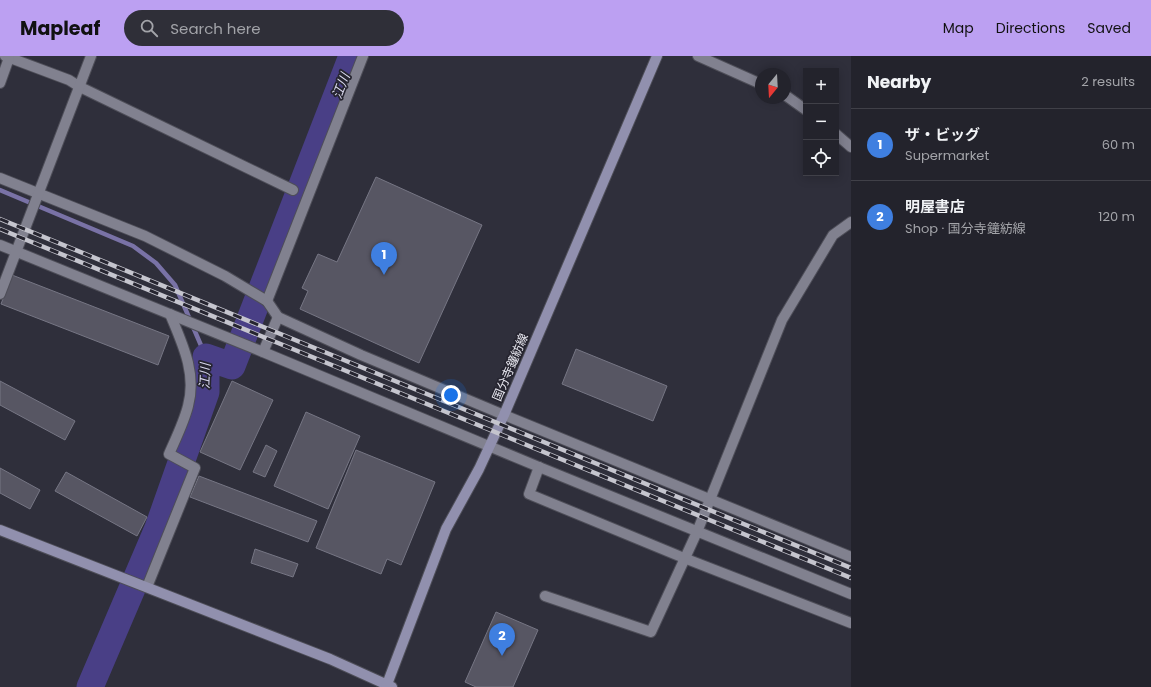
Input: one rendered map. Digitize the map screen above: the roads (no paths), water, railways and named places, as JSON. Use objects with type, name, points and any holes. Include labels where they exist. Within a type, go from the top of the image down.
[{"type":"street","points":[[0,294],[37,193],[91,56]]},
{"type":"street","points":[[267,301],[363,56]]},
{"type":"street","name":"国分寺鐘紡線","points":[[388,686],[446,529],[480,469],[657,56]]},
{"type":"street","points":[[698,56],[755,81]]},
{"type":"street","points":[[0,83],[7,57],[69,80],[80,87],[293,190]]},
{"type":"street","points":[[791,99],[803,108]]},
{"type":"street","points":[[839,137],[851,147]]},
{"type":"street","points":[[0,178],[145,236],[225,276],[267,301],[278,317],[361,355],[851,557]]},
{"type":"street","points":[[545,596],[651,632],[697,532],[782,320],[833,235],[851,222]]},
{"type":"street","points":[[0,245],[851,594]]},
{"type":"street","points":[[147,587],[195,468],[169,454],[188,405],[191,382],[187,354],[170,314]]},
{"type":"street","points":[[263,352],[278,317]]},
{"type":"street","points":[[539,467],[529,494],[684,558],[851,623]]},
{"type":"street","points":[[0,530],[330,659],[388,686]]},
{"type":"waterway","name":"江川","points":[[90,687],[158,528],[206,392],[206,357],[232,366],[352,56]]},
{"type":"waterway","points":[[0,190],[133,246],[156,263],[175,285],[206,357]]},
{"type":"railway","points":[[0,219],[851,568]]},
{"type":"railway","points":[[0,229],[851,578]]},
{"type":"place","name":"ザ・ビッグ","points":[[384,275]]},
{"type":"place","name":"明屋書店","points":[[502,656]]}]
